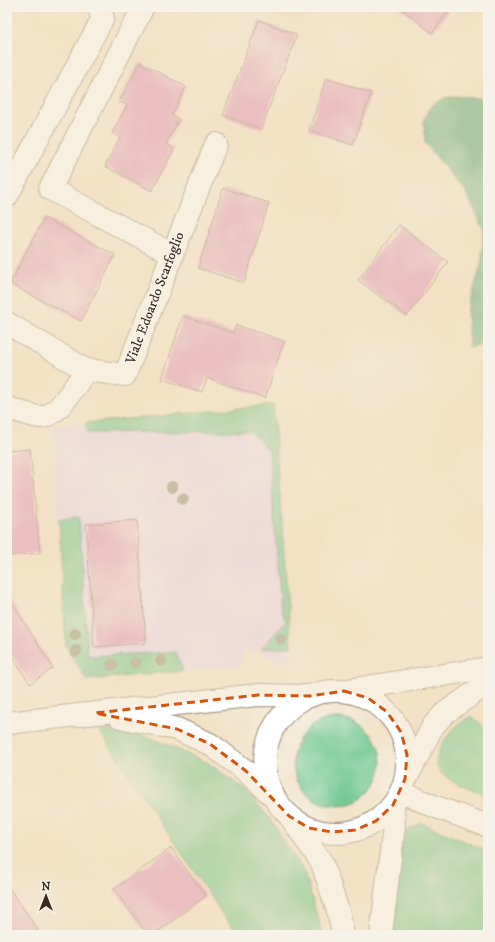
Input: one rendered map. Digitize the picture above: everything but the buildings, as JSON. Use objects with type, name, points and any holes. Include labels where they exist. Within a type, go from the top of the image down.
[{"type":"main road","points":[[7,196],[103,18],[98,7]]},
{"type":"main road","points":[[143,7],[50,189],[172,254]]},
{"type":"main road","name":"Viale Edoardo Scarfoglio","points":[[7,323],[86,370],[125,375],[216,144]]},
{"type":"main road","points":[[7,406],[10,409],[42,417],[52,413],[60,407],[86,370]]},
{"type":"main road","points":[[274,797],[266,774],[266,750],[274,727],[289,708],[310,696],[327,691],[344,691],[488,668]]},
{"type":"main road","points":[[289,816],[310,828],[332,832],[355,830],[376,820],[400,792],[433,726],[445,713],[488,683]]},
{"type":"main road","points":[[344,691],[368,698],[387,712],[401,732],[407,755],[394,826],[381,935]]},
{"type":"main road","points":[[7,723],[258,695],[310,696]]},
{"type":"main road","points":[[95,713],[177,729],[210,744],[246,771],[274,797],[322,863],[339,914],[343,935]]},
{"type":"main road","points":[[400,792],[488,826]]},
{"type":"highlighted area","points":[[344,691],[368,698],[387,712],[401,732],[407,755],[405,779],[393,805],[376,821],[355,830],[332,832],[309,828],[289,816],[246,771],[210,744],[177,729],[95,713],[258,695],[310,696]]},
{"type":"shaded area","points":[[273,405],[292,660],[273,662],[261,650],[244,651],[240,666],[87,680],[66,647],[53,427]]},
{"type":"green space","points":[[455,96],[488,99],[488,347],[484,344],[469,348],[467,312],[481,265],[484,229],[466,193],[425,143],[424,119],[432,105],[445,98]]},
{"type":"green space","points":[[273,405],[291,647],[261,649],[286,621],[281,609],[269,450],[249,431],[87,433],[86,423]]},
{"type":"green space","points":[[79,517],[88,656],[176,652],[183,671],[87,680],[66,647],[59,519]]},
{"type":"green space","points":[[471,716],[488,731],[488,795],[463,786],[445,777],[438,767],[438,754],[444,740],[458,725]]},
{"type":"green space","points":[[337,718],[354,721],[368,731],[378,745],[381,762],[378,779],[368,793],[354,803],[337,806],[320,803],[306,793],[296,779],[293,762],[296,745],[306,731],[320,721]]},
{"type":"green space","points":[[98,729],[149,737],[208,763],[245,790],[268,816],[304,872],[323,935],[240,935],[223,915]]},
{"type":"green space","points":[[421,823],[488,851],[488,935],[389,935],[403,833]]}]
